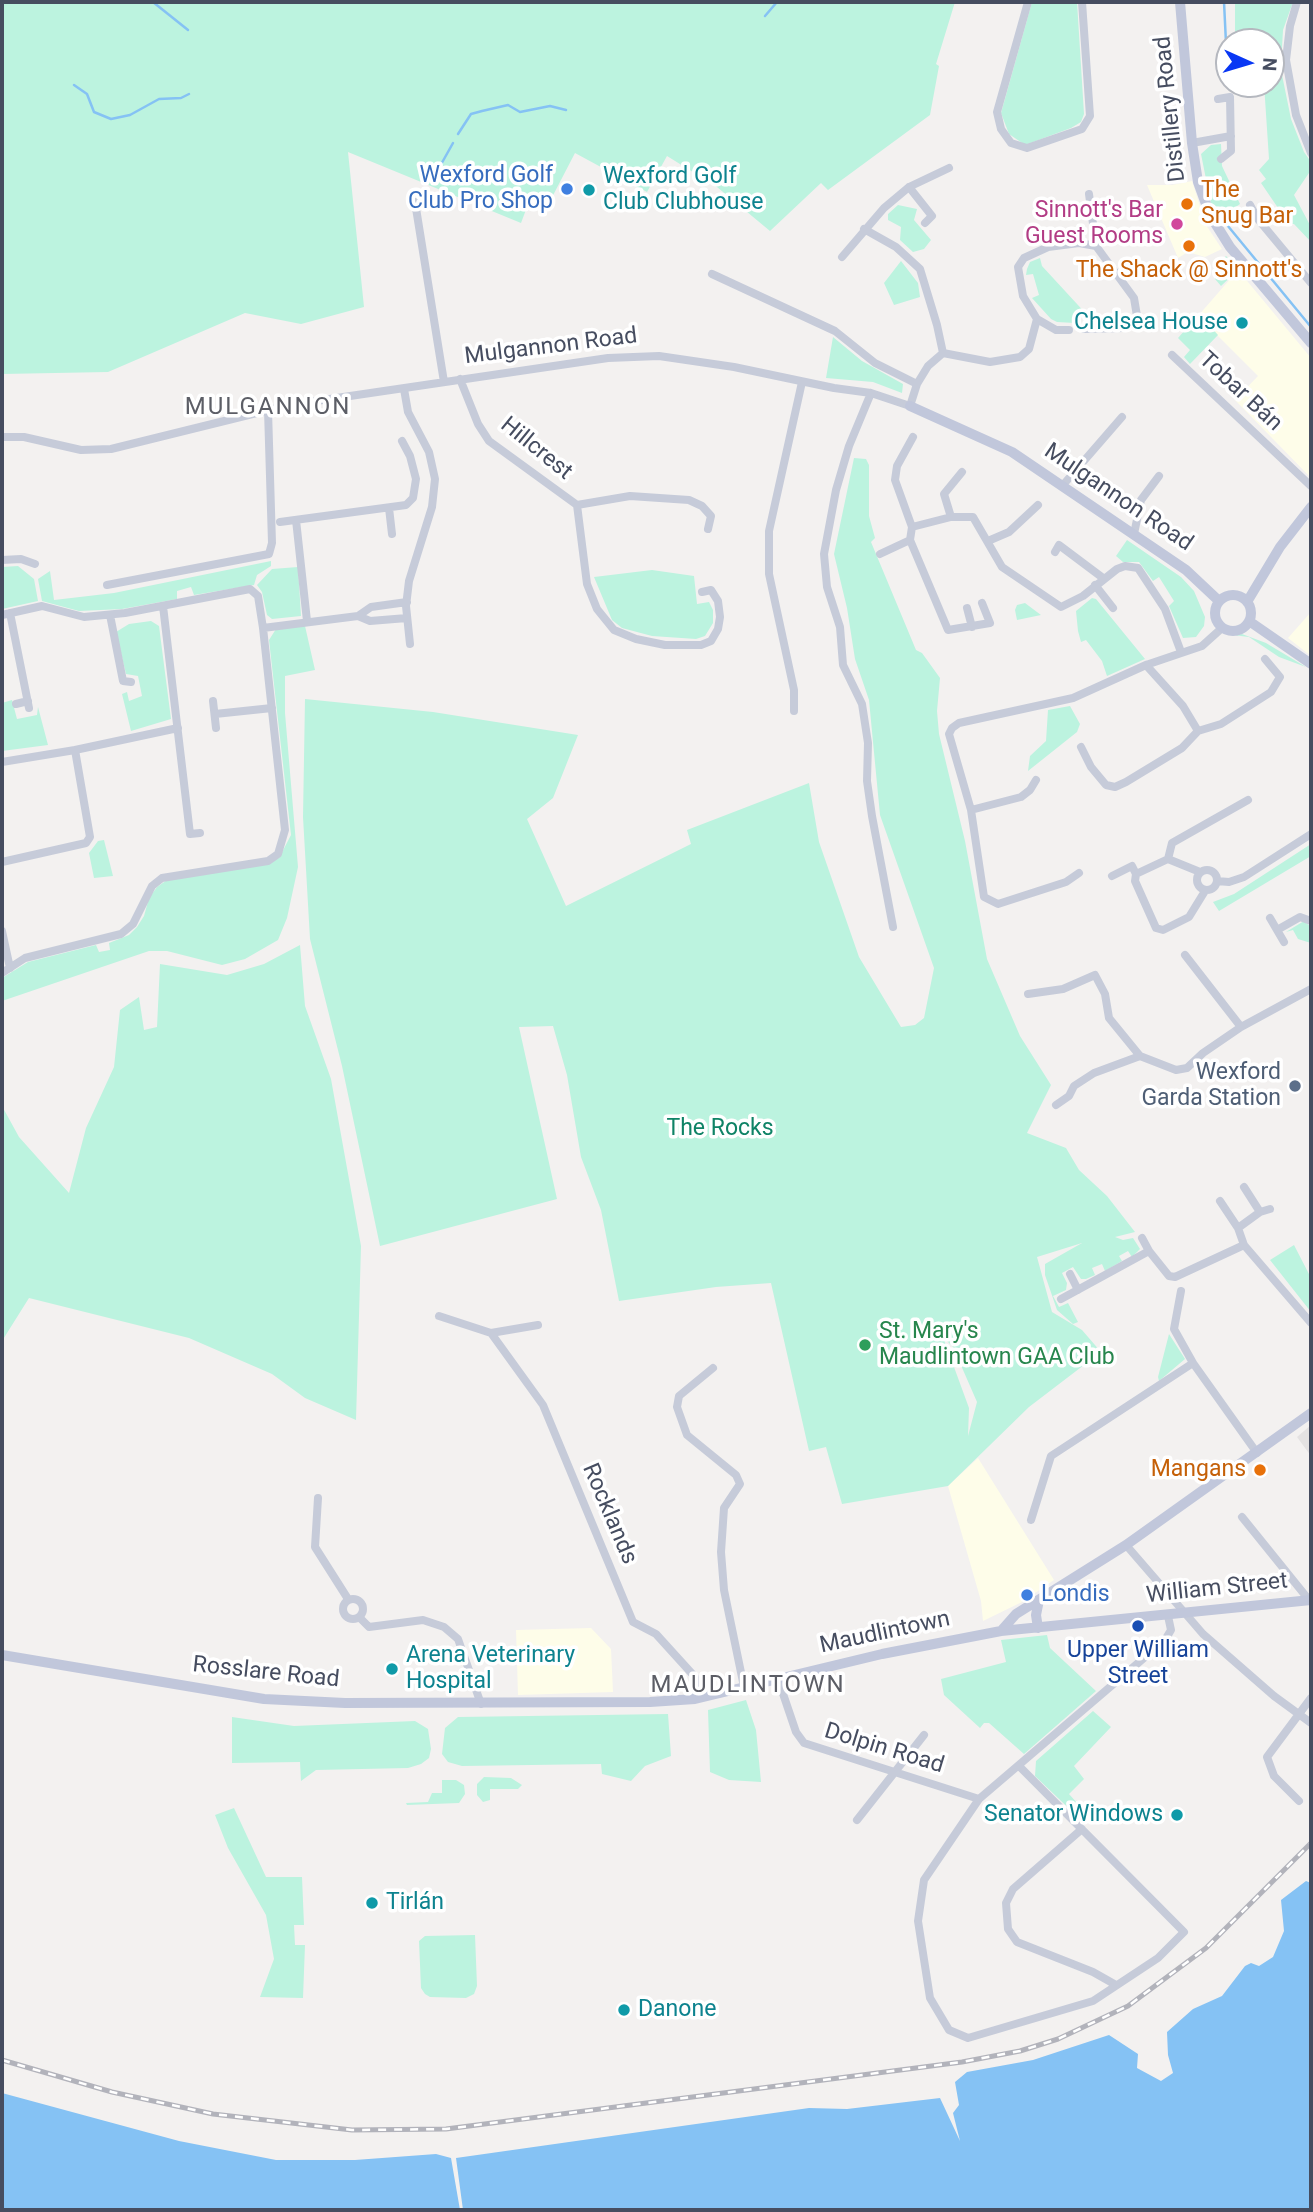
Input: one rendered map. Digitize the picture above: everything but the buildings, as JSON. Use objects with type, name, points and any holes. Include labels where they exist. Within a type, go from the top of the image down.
[{"type":"main road","name":"Distillery Road","points":[[1180,2],[1192,143],[1198,182],[1210,215],[1230,247],[1311,343]]},
{"type":"main road","name":"Mulgannon Road","points":[[910,406],[994,442],[1063,485],[1186,570],[1219,601]]},
{"type":"main road","points":[[1247,602],[1280,547],[1311,507]]},
{"type":"main road","points":[[1233,595],[1247,602],[1251,611],[1249,621],[1237,631],[1222,628],[1214,613],[1219,601],[1233,595]]},
{"type":"main road","points":[[1249,621],[1311,664]]},
{"type":"main road","points":[[1001,1631],[1016,1614],[1125,1545],[1311,1413]]},
{"type":"main road","points":[[1038,1628],[1036,1615],[1040,1600]]},
{"type":"main road","name":"William Street","points":[[1001,1631],[1310,1600]]},
{"type":"main road","name":"Maudlintown","points":[[778,1679],[882,1654],[1001,1631]]},
{"type":"main road","name":"Rosslare Road","points":[[2,1655],[264,1699],[336,1703],[650,1702],[695,1699],[778,1679]]},
{"type":"street","points":[[1028,2],[997,113],[1001,129],[1011,143],[1027,148],[1082,129],[1090,116],[1082,2]]},
{"type":"street","points":[[1297,2],[1290,26],[1286,60],[1296,115],[1311,153]]},
{"type":"street","points":[[1218,99],[1230,97],[1231,151],[1221,159]]},
{"type":"street","points":[[1192,143],[1231,136]]},
{"type":"street","points":[[842,257],[864,229],[909,187],[949,168]]},
{"type":"street","points":[[909,187],[932,216],[925,223]]},
{"type":"street","points":[[1084,329],[1123,328],[1133,323],[1137,316],[1128,287],[1096,246],[1088,194]]},
{"type":"street","points":[[415,202],[444,382]]},
{"type":"street","points":[[1250,205],[1257,218],[1311,282]]},
{"type":"street","points":[[864,229],[896,247],[920,269],[943,353]]},
{"type":"street","points":[[1069,330],[1056,330],[1037,319],[1019,284],[1018,267],[1024,257],[1048,247],[1079,243],[1096,246]]},
{"type":"street","points":[[712,274],[835,331],[875,363],[917,384]]},
{"type":"street","points":[[943,353],[990,362],[1020,357],[1034,339],[1037,319]]},
{"type":"street","points":[[910,406],[917,384],[928,366],[943,353]]},
{"type":"street","name":"Tobar Bán","points":[[1172,355],[1311,486]]},
{"type":"street","name":"Mulgannon Road","points":[[2,437],[102,450],[131,446],[268,410],[557,363],[659,356],[871,393],[910,406]]},
{"type":"street","name":"Hillcrest","points":[[460,379],[478,424],[489,441],[577,505],[630,496],[689,499],[702,506],[711,516],[708,529]]},
{"type":"street","points":[[794,711],[794,690],[769,574],[769,531],[802,382]]},
{"type":"street","points":[[404,389],[408,412],[429,452],[435,479],[432,508],[412,568],[407,602],[410,643]]},
{"type":"street","points":[[871,393],[849,446],[836,489],[824,554],[827,587],[839,627],[843,665],[862,704],[868,743],[867,781],[870,804],[893,927]]},
{"type":"street","points":[[107,585],[269,554],[272,544],[268,410]]},
{"type":"street","points":[[1063,485],[1122,418]]},
{"type":"street","points":[[913,437],[897,466],[895,480],[912,527],[911,540],[948,630],[990,623],[982,603]]},
{"type":"street","points":[[280,522],[406,505],[415,489],[414,470],[402,441]]},
{"type":"street","points":[[951,517],[944,494],[962,472]]},
{"type":"street","points":[[1134,534],[1141,500],[1159,476]]},
{"type":"street","name":"Hillcrest","points":[[577,505],[587,584],[597,609],[614,630],[636,639],[665,645],[702,645],[710,641],[719,629],[720,617],[718,601],[712,590],[702,592]]},
{"type":"street","points":[[988,541],[1009,532],[1038,505]]},
{"type":"street","points":[[388,508],[391,534]]},
{"type":"street","points":[[912,527],[951,517],[974,517],[1002,567],[1061,607],[1076,601],[1103,578],[1125,566],[1138,568],[1165,609],[1181,652]]},
{"type":"street","points":[[296,520],[307,621]]},
{"type":"street","points":[[880,554],[911,540]]},
{"type":"street","points":[[1055,552],[1059,545],[1103,578]]},
{"type":"street","points":[[2,559],[21,559],[34,564]]},
{"type":"street","points":[[1095,585],[1114,608]]},
{"type":"street","points":[[2,973],[25,958],[121,934],[133,924],[152,886],[162,878],[268,861],[278,854],[285,830],[263,628],[258,596],[250,589],[110,615],[84,617],[42,606],[6,614],[28,705],[16,704]]},
{"type":"street","points":[[358,616],[371,607],[407,602]]},
{"type":"street","points":[[163,606],[191,834],[200,833]]},
{"type":"street","points":[[967,608],[972,627]]},
{"type":"street","points":[[110,615],[123,681],[131,682]]},
{"type":"street","points":[[263,628],[358,616],[370,621],[407,618]]},
{"type":"street","points":[[1079,873],[1066,882],[998,904],[989,902],[982,888],[971,810],[949,734],[952,728],[959,723],[1073,698],[1146,665],[1202,646],[1222,628]]},
{"type":"street","points":[[1082,747],[1099,779],[1115,787],[1182,748],[1198,731],[1221,724],[1271,692],[1280,677],[1265,659]]},
{"type":"street","points":[[1146,665],[1183,706],[1198,731]]},
{"type":"street","points":[[213,701],[216,728]]},
{"type":"street","points":[[215,715],[272,708]]},
{"type":"street","points":[[2,762],[104,746],[178,728]]},
{"type":"street","points":[[2,862],[86,843],[90,837],[75,750]]},
{"type":"street","points":[[971,810],[1021,797],[1030,790],[1036,779]]},
{"type":"street","points":[[1168,859],[1172,843],[1248,800]]},
{"type":"street","points":[[1217,881],[1229,882],[1244,877],[1311,834]]},
{"type":"street","points":[[1136,874],[1168,859],[1200,873],[1213,872],[1217,881]]},
{"type":"street","points":[[1112,876],[1132,866],[1136,874],[1135,881],[1156,928],[1163,930],[1188,917],[1205,891],[1214,887],[1217,881]]},
{"type":"street","points":[[1200,873],[1197,885],[1205,891]]},
{"type":"street","points":[[1270,918],[1284,942]]},
{"type":"street","points":[[1277,930],[1300,918],[1311,920]]},
{"type":"street","points":[[2,931],[10,968]]},
{"type":"street","points":[[1185,955],[1241,1027]]},
{"type":"street","points":[[1028,994],[1063,989],[1096,975],[1105,994],[1109,1018],[1140,1056],[1176,1070],[1187,1068],[1203,1053],[1241,1027],[1311,989]]},
{"type":"street","points":[[1056,1105],[1069,1096],[1074,1086],[1094,1073],[1140,1056]]},
{"type":"street","points":[[1244,1187],[1259,1212]]},
{"type":"street","points":[[1220,1201],[1238,1228],[1244,1245],[1311,1323]]},
{"type":"street","points":[[1238,1228],[1259,1212],[1270,1209]]},
{"type":"street","points":[[1142,1238],[1169,1276],[1175,1277],[1244,1245]]},
{"type":"street","points":[[1061,1299],[1149,1251]]},
{"type":"street","points":[[1070,1274],[1078,1290]]},
{"type":"street","points":[[1181,1291],[1174,1329],[1193,1363],[1257,1453]]},
{"type":"street","points":[[439,1317],[491,1333],[538,1325]]},
{"type":"street","name":"Rocklands","points":[[491,1333],[543,1405],[633,1622],[656,1634],[695,1677],[695,1699]]},
{"type":"street","points":[[1031,1520],[1051,1456],[1193,1363]]},
{"type":"street","points":[[713,1368],[680,1396],[677,1406],[687,1435],[736,1475],[740,1484],[724,1508],[721,1552],[724,1590],[744,1687]]},
{"type":"street","points":[[318,1498],[315,1547],[348,1599],[361,1602],[363,1612],[359,1617],[352,1619],[344,1614],[344,1604],[348,1599]]},
{"type":"street","points":[[1242,1517],[1310,1600]]},
{"type":"street","points":[[1125,1545],[1203,1634],[1273,1696],[1311,1723]]},
{"type":"street","points":[[1020,1767],[1184,1932],[1158,1958],[1093,2001],[968,2038],[949,2030],[930,1998],[918,1921],[918,1904],[924,1880],[979,1799],[1020,1767],[1165,1640],[1171,1630],[1168,1616]]},
{"type":"street","points":[[359,1617],[369,1627],[423,1620],[444,1627],[458,1639],[481,1704]]},
{"type":"street","name":"Dolpin Road","points":[[778,1679],[796,1732],[804,1743],[979,1799]]},
{"type":"street","points":[[1299,1801],[1273,1776],[1267,1757],[1311,1698]]},
{"type":"street","points":[[857,1820],[924,1735]]},
{"type":"street","points":[[1082,1829],[1013,1889],[1006,1903],[1008,1929],[1017,1942],[1093,1972],[1116,1985]]},
{"type":"shaded area","points":[[1192,181],[1206,225],[1222,249],[1205,257],[1188,252],[1178,258],[1147,185],[1172,185]]},
{"type":"shaded area","points":[[1238,270],[1311,358],[1311,478],[1235,400],[1258,376],[1198,316]]},
{"type":"shaded area","points":[[1311,612],[1311,656],[1288,638]]},
{"type":"shaded area","points":[[1311,1425],[1311,1456],[1297,1437]]},
{"type":"shaded area","points":[[978,1458],[1054,1580],[1022,1602],[983,1621],[981,1601],[948,1486]]},
{"type":"shaded area","points":[[591,1628],[611,1649],[613,1692],[518,1695],[516,1630]]},
{"type":"green space","points":[[2,2],[955,2],[936,64],[939,66],[930,115],[828,190],[821,183],[770,231],[717,187],[667,156],[647,192],[575,153],[548,205],[527,207],[521,223],[348,152],[364,307],[301,324],[245,313],[108,372],[2,374]]},
{"type":"green space","points":[[1032,2],[1077,2],[1084,114],[1081,122],[1071,128],[1025,145],[1009,134],[1001,113]]},
{"type":"green space","points":[[1235,2],[1293,2],[1284,28],[1235,28]]},
{"type":"green space","points":[[1285,90],[1291,119],[1304,152],[1311,162],[1311,170],[1294,195],[1311,227],[1311,242],[1294,224],[1289,224],[1261,183],[1266,179],[1259,170],[1269,159],[1265,98],[1285,98]]},
{"type":"green space","points":[[1221,144],[1222,166],[1240,204],[1220,218],[1211,204],[1201,154],[1211,145]]},
{"type":"green space","points":[[898,205],[917,209],[914,220],[931,240],[924,249],[913,252],[900,240],[901,227],[888,220],[888,214]]},
{"type":"green space","points":[[1226,256],[1238,270],[1221,286],[1215,279],[1214,269]]},
{"type":"green space","points":[[1040,258],[1042,266],[1089,317],[1075,317],[1075,323],[1057,322],[1032,298],[1039,295],[1033,274],[1026,275],[1027,269],[1030,262]]},
{"type":"green space","points":[[901,261],[918,283],[920,297],[894,305],[884,283]]},
{"type":"green space","points":[[1199,314],[1218,335],[1190,364],[1184,357],[1190,350],[1178,338]]},
{"type":"green space","points":[[833,337],[862,361],[903,384],[902,393],[873,382],[826,378]]},
{"type":"green space","name":"The Rocks","points":[[854,458],[866,459],[869,465],[869,516],[875,538],[871,542],[916,650],[922,653],[940,678],[937,711],[939,734],[965,841],[987,959],[1020,1036],[1051,1085],[1027,1133],[1066,1148],[1079,1170],[1107,1196],[1135,1232],[1115,1237],[1123,1240],[1133,1238],[1140,1249],[1132,1257],[1128,1251],[1119,1256],[1122,1261],[1105,1271],[1102,1264],[1092,1268],[1095,1275],[1086,1279],[1081,1279],[1073,1267],[1062,1273],[1067,1283],[1066,1290],[1053,1296],[1059,1307],[1068,1303],[1078,1322],[1073,1324],[1057,1310],[1045,1275],[1045,1264],[1082,1243],[1037,1257],[1052,1312],[1082,1330],[1101,1352],[1029,1407],[948,1486],[842,1504],[826,1447],[809,1451],[771,1283],[716,1287],[619,1301],[601,1210],[581,1157],[567,1075],[553,1026],[519,1027],[557,1199],[380,1246],[342,1066],[310,939],[303,817],[305,699],[433,712],[578,735],[553,798],[527,819],[566,906],[691,844],[687,830],[809,783],[819,842],[859,957],[901,1027],[915,1025],[924,1018],[934,968],[880,815],[869,700],[855,659],[847,608],[834,554]],"holes":[[[943,1337],[953,1347],[977,1402],[968,1436],[969,1408]]]},
{"type":"green space","points":[[1127,540],[1181,577],[1194,591],[1205,617],[1204,626],[1196,637],[1183,638],[1169,606],[1174,601],[1159,577],[1153,581],[1139,562],[1123,562],[1116,556]]},
{"type":"green space","points":[[271,561],[271,566],[257,575],[254,585],[194,595],[191,587],[177,591],[177,599],[122,609],[79,611],[42,601],[38,579],[50,571],[54,600],[114,593]]},
{"type":"green space","points":[[18,566],[34,579],[38,601],[2,609],[2,567]]},
{"type":"green space","points":[[298,567],[301,616],[272,619],[267,615],[262,592],[257,585],[272,569]]},
{"type":"green space","points":[[652,570],[694,576],[697,604],[709,602],[713,610],[713,623],[705,636],[696,639],[652,636],[622,628],[612,620],[594,577]]},
{"type":"green space","points":[[1092,598],[1096,599],[1145,659],[1107,676],[1102,661],[1086,640],[1081,642],[1078,631],[1076,611]]},
{"type":"green space","points":[[1025,603],[1041,615],[1017,620],[1017,605]]},
{"type":"green space","points":[[151,621],[159,626],[171,719],[131,731],[122,694],[127,692],[129,701],[142,696],[138,676],[126,674],[116,632],[129,624]]},
{"type":"green space","points":[[305,626],[315,670],[285,676],[285,713],[298,867],[287,918],[278,940],[245,959],[222,965],[167,951],[149,951],[2,1001],[2,978],[28,962],[96,945],[99,952],[110,950],[109,943],[129,935],[137,927],[144,916],[149,898],[157,887],[167,880],[279,858],[291,835],[269,640],[276,629]]},
{"type":"green space","points":[[1242,634],[1266,643],[1306,667],[1279,657],[1249,637],[1233,635]]},
{"type":"green space","points":[[12,700],[17,719],[37,715],[38,707],[48,745],[2,751],[2,703]]},
{"type":"green space","points":[[1070,706],[1080,724],[1077,732],[1028,771],[1030,756],[1046,741],[1048,710]]},
{"type":"green space","points":[[104,840],[113,876],[94,878],[89,853],[98,841]]},
{"type":"green space","points":[[1311,844],[1311,856],[1219,911],[1213,902],[1234,894]]},
{"type":"green space","points":[[1304,921],[1311,927],[1311,943],[1298,939],[1293,930],[1286,932]]},
{"type":"green space","points":[[300,945],[305,1006],[331,1079],[361,1246],[356,1420],[305,1398],[272,1374],[189,1338],[29,1298],[2,1341],[2,1106],[19,1137],[69,1193],[86,1128],[114,1067],[120,1010],[139,997],[144,1030],[157,1027],[160,964],[227,975],[264,964]]},
{"type":"green space","points":[[1294,1245],[1311,1278],[1311,1312],[1270,1260]]},
{"type":"green space","points":[[1169,1334],[1185,1359],[1159,1381],[1158,1377]]},
{"type":"green space","points":[[1047,1635],[1050,1648],[1096,1691],[1024,1754],[989,1723],[984,1723],[980,1728],[944,1695],[941,1679],[1006,1662],[1001,1640]]},
{"type":"green space","points":[[746,1700],[756,1730],[761,1782],[729,1780],[710,1772],[708,1710]]},
{"type":"green space","points":[[1093,1711],[1111,1727],[1074,1766],[1084,1779],[1069,1794],[1087,1814],[1081,1820],[1035,1776],[1036,1761]]},
{"type":"green space","points":[[668,1714],[671,1756],[645,1766],[631,1781],[602,1774],[601,1764],[462,1766],[448,1762],[442,1754],[445,1728],[458,1717]]},
{"type":"green space","points":[[232,1717],[294,1726],[415,1721],[428,1729],[431,1749],[429,1758],[408,1768],[316,1770],[301,1781],[300,1762],[232,1763]]},
{"type":"green space","points":[[484,1777],[511,1778],[522,1785],[518,1789],[490,1789],[490,1800],[483,1802],[477,1795],[477,1784]]},
{"type":"green space","points":[[442,1780],[456,1780],[464,1785],[465,1794],[459,1803],[407,1805],[406,1803],[428,1802],[432,1793],[442,1793]]},
{"type":"green space","points":[[234,1808],[266,1877],[302,1877],[304,1925],[294,1925],[295,1945],[305,1945],[303,1998],[260,1997],[274,1959],[266,1915],[228,1848],[215,1815]]},
{"type":"green space","points":[[475,1935],[477,1986],[474,1994],[466,1998],[430,1997],[425,1994],[421,1988],[419,1941],[425,1936]]},
{"type":"water","points":[[1306,1881],[1311,1883],[1311,2210],[463,2210],[456,2158],[809,2108],[847,2109],[940,2098],[960,2141],[953,2113],[959,2105],[955,2082],[967,2072],[1033,2060],[1109,2035],[1138,2054],[1137,2068],[1161,2081],[1173,2073],[1168,2055],[1167,2032],[1193,2009],[1222,1996],[1245,1966],[1251,1963],[1259,1966],[1273,1957],[1284,1931],[1281,1900]]},
{"type":"water","points":[[2,2093],[179,2141],[276,2160],[355,2160],[436,2154],[451,2158],[460,2210],[2,2210]]},
{"type":"waterway","points":[[153,2],[188,30]]},
{"type":"waterway","points":[[765,16],[777,2]]},
{"type":"waterway","points":[[1224,2],[1225,28]]},
{"type":"waterway","points":[[74,85],[87,94],[94,112],[111,119],[130,115],[159,99],[181,98],[189,94]]},
{"type":"waterway","points":[[458,134],[471,114],[508,105],[520,112],[550,106],[566,110]]},
{"type":"waterway","points":[[439,168],[453,143]]},
{"type":"waterway","points":[[1223,220],[1311,327]]},
{"type":"railway","points":[[2,2060],[112,2092],[213,2114],[352,2130],[446,2129],[962,2062],[1020,2051],[1058,2039],[1128,2006],[1206,1948],[1311,1843]]},
{"type":"place","name":"Wexford Golf Club Pro Shop","points":[[567,189]]},
{"type":"place","name":"Wexford Golf Club Clubhouse","points":[[589,190]]},
{"type":"place","name":"The Snug Bar","points":[[1187,204]]},
{"type":"place","name":"Sinnott's Bar Guest Rooms","points":[[1177,224]]},
{"type":"place","name":"The Shack @ Sinnott's","points":[[1189,246]]},
{"type":"place","name":"Chelsea House","points":[[1242,323]]},
{"type":"place","name":"Wexford Garda Station","points":[[1295,1086]]},
{"type":"place","name":"St. Mary's Maudlintown GAA Club","points":[[865,1345]]},
{"type":"place","name":"Mangans","points":[[1260,1470]]},
{"type":"place","name":"Londis","points":[[1027,1595]]},
{"type":"place","name":"Upper William Street","points":[[1138,1626]]},
{"type":"place","name":"Arena Veterinary Hospital","points":[[392,1669]]},
{"type":"place","name":"Senator Windows","points":[[1177,1815]]},
{"type":"place","name":"Tirlán","points":[[372,1903]]},
{"type":"place","name":"Danone","points":[[624,2010]]},
{"type":"district","name":"MULGANNON","points":[[268,408]]},
{"type":"district","name":"MAUDLINTOWN","points":[[748,1686]]}]
